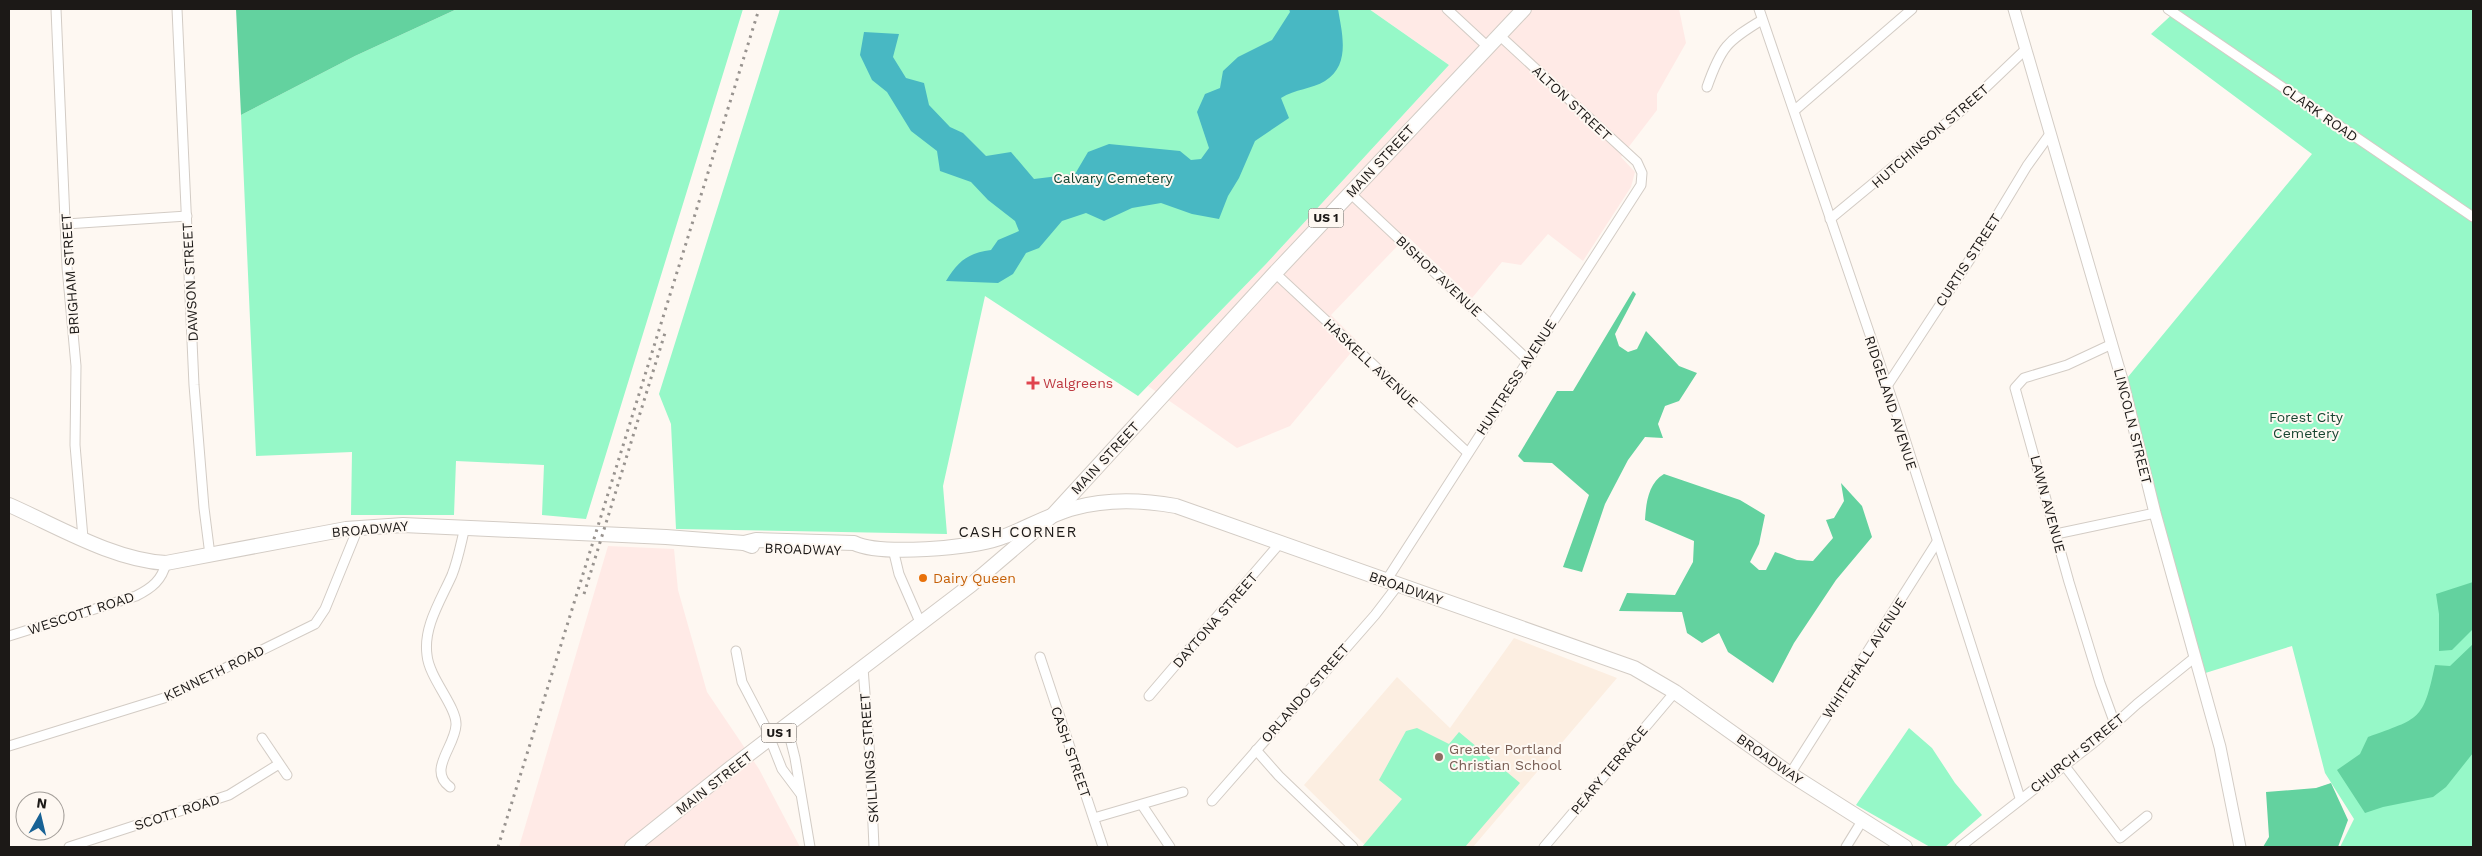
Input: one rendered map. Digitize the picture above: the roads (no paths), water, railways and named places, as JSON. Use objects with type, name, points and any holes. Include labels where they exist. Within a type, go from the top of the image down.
[{"type":"main road","name":"US 1","points":[[1503,31],[1518,9]]},
{"type":"main road","name":"MAIN STREET","points":[[632,847],[732,767],[998,563],[1053,515],[1275,273],[1524,9]]},
{"type":"main road","name":"LINCOLN STREET","points":[[2014,9],[2112,344],[2155,513],[2220,747],[2240,847]]},
{"type":"main road","name":"BROADWAY","points":[[9,505],[132,558],[166,562],[358,528],[403,525],[666,537],[744,543],[756,540],[854,543],[862,547],[893,549],[965,546],[1008,535],[1053,515],[1090,505],[1154,502],[1176,506],[1634,668],[1675,692],[1790,774],[1905,847]]},
{"type":"street","name":"BRIGHAM STREET","points":[[56,9],[66,224],[76,366],[75,445],[83,538]]},
{"type":"street","name":"DAWSON STREET","points":[[177,9],[197,430],[210,555]]},
{"type":"street","points":[[1448,9],[1488,47]]},
{"type":"street","name":"RIDGELAND AVENUE","points":[[1759,9],[1795,110],[1887,386],[2020,798]]},
{"type":"street","points":[[1795,110],[1912,9]]},
{"type":"street","name":"CLARK ROAD","points":[[2168,9],[2473,217]]},
{"type":"street","points":[[1707,87],[1719,56],[1725,47],[1738,34],[1762,20]]},
{"type":"street","name":"ALTON STREET","points":[[1503,31],[1637,162],[1642,173]]},
{"type":"street","name":"HUTCHINSON STREET","points":[[1830,219],[1962,110],[2026,49]]},
{"type":"street","name":"CURTIS STREET","points":[[1887,386],[1978,247],[2027,166],[2050,134]]},
{"type":"street","name":"HUNTRESS AVENUE","points":[[1392,583],[1468,453],[1641,185],[1642,173]]},
{"type":"street","name":"BISHOP AVENUE","points":[[1350,193],[1528,360]]},
{"type":"street","points":[[66,224],[187,216]]},
{"type":"street","name":"HASKELL AVENUE","points":[[1275,273],[1468,453]]},
{"type":"street","name":"LAWN AVENUE","points":[[2112,344],[2067,365],[2024,378],[2016,388],[2056,534],[2100,683],[2115,724]]},
{"type":"street","points":[[2056,534],[2155,513]]},
{"type":"street","points":[[450,787],[443,782],[440,774],[441,763],[452,744],[456,724],[430,667],[426,646],[430,625],[452,574],[465,527]]},
{"type":"street","name":"KENNETH ROAD","points":[[9,746],[164,698],[315,624],[326,609],[358,528]]},
{"type":"street","name":"WHITEHALL AVENUE","points":[[1790,774],[1937,542]]},
{"type":"street","name":"DAYTONA STREET","points":[[1149,696],[1280,543]]},
{"type":"street","points":[[893,549],[900,574],[920,622]]},
{"type":"street","name":"WESCOTT ROAD","points":[[9,636],[136,596],[151,588],[160,578],[166,562]]},
{"type":"street","name":"ORLANDO STREET","points":[[1212,801],[1375,615],[1392,583]]},
{"type":"street","points":[[736,651],[742,682],[770,739],[782,769],[800,793]]},
{"type":"street","name":"CASH STREET","points":[[1040,657],[1103,847]]},
{"type":"street","name":"CHURCH STREET","points":[[1960,847],[2115,724],[2194,658]]},
{"type":"street","name":"SKILLINGS STREET","points":[[862,668],[870,758],[874,847]]},
{"type":"street","name":"PEARY TERRACE","points":[[1544,847],[1675,692]]},
{"type":"street","points":[[787,726],[795,758],[810,847]]},
{"type":"street","points":[[262,738],[287,775]]},
{"type":"street","points":[[1256,750],[1279,776],[1352,847]]},
{"type":"street","name":"SCOTT ROAD","points":[[69,847],[229,795],[279,764]]},
{"type":"street","points":[[2064,765],[2120,838],[2147,816]]},
{"type":"street","points":[[1094,818],[1183,792]]},
{"type":"street","points":[[1142,805],[1170,847]]},
{"type":"street","points":[[1846,847],[1862,821]]},
{"type":"water","points":[[1289,9],[1338,9],[1343,48],[1342,58],[1339,66],[1325,81],[1281,98],[1289,118],[1255,141],[1219,219],[1192,214],[1161,203],[1132,208],[1104,221],[1086,213],[1062,221],[1039,248],[1026,253],[1013,274],[998,283],[946,281],[964,259],[976,253],[991,250],[998,240],[1019,231],[1015,221],[988,200],[971,182],[940,171],[937,151],[911,131],[887,92],[872,80],[860,55],[864,32],[899,34],[893,57],[906,78],[924,83],[929,105],[950,127],[963,133],[986,156],[1011,152],[1034,179],[1075,174],[1088,152],[1109,144],[1180,151],[1191,160],[1201,159],[1209,148],[1197,112],[1205,94],[1220,88],[1223,71],[1238,57],[1272,40],[1290,12]]},
{"type":"railway","points":[[498,847],[759,9]]},
{"type":"railway","points":[[584,594],[665,333]]},
{"type":"place","name":"Walgreens","points":[[1033,383]]},
{"type":"place","name":"Dairy Queen","points":[[923,578]]},
{"type":"place","name":"Greater Portland Christian School","points":[[1439,757]]},
{"type":"district","name":"CASH CORNER","points":[[1018,532]]},
{"type":"park label","name":"Calvary Cemetery","points":[[1113,178]]},
{"type":"park label","name":"Forest City Cemetery","points":[[2306,426]]}]
